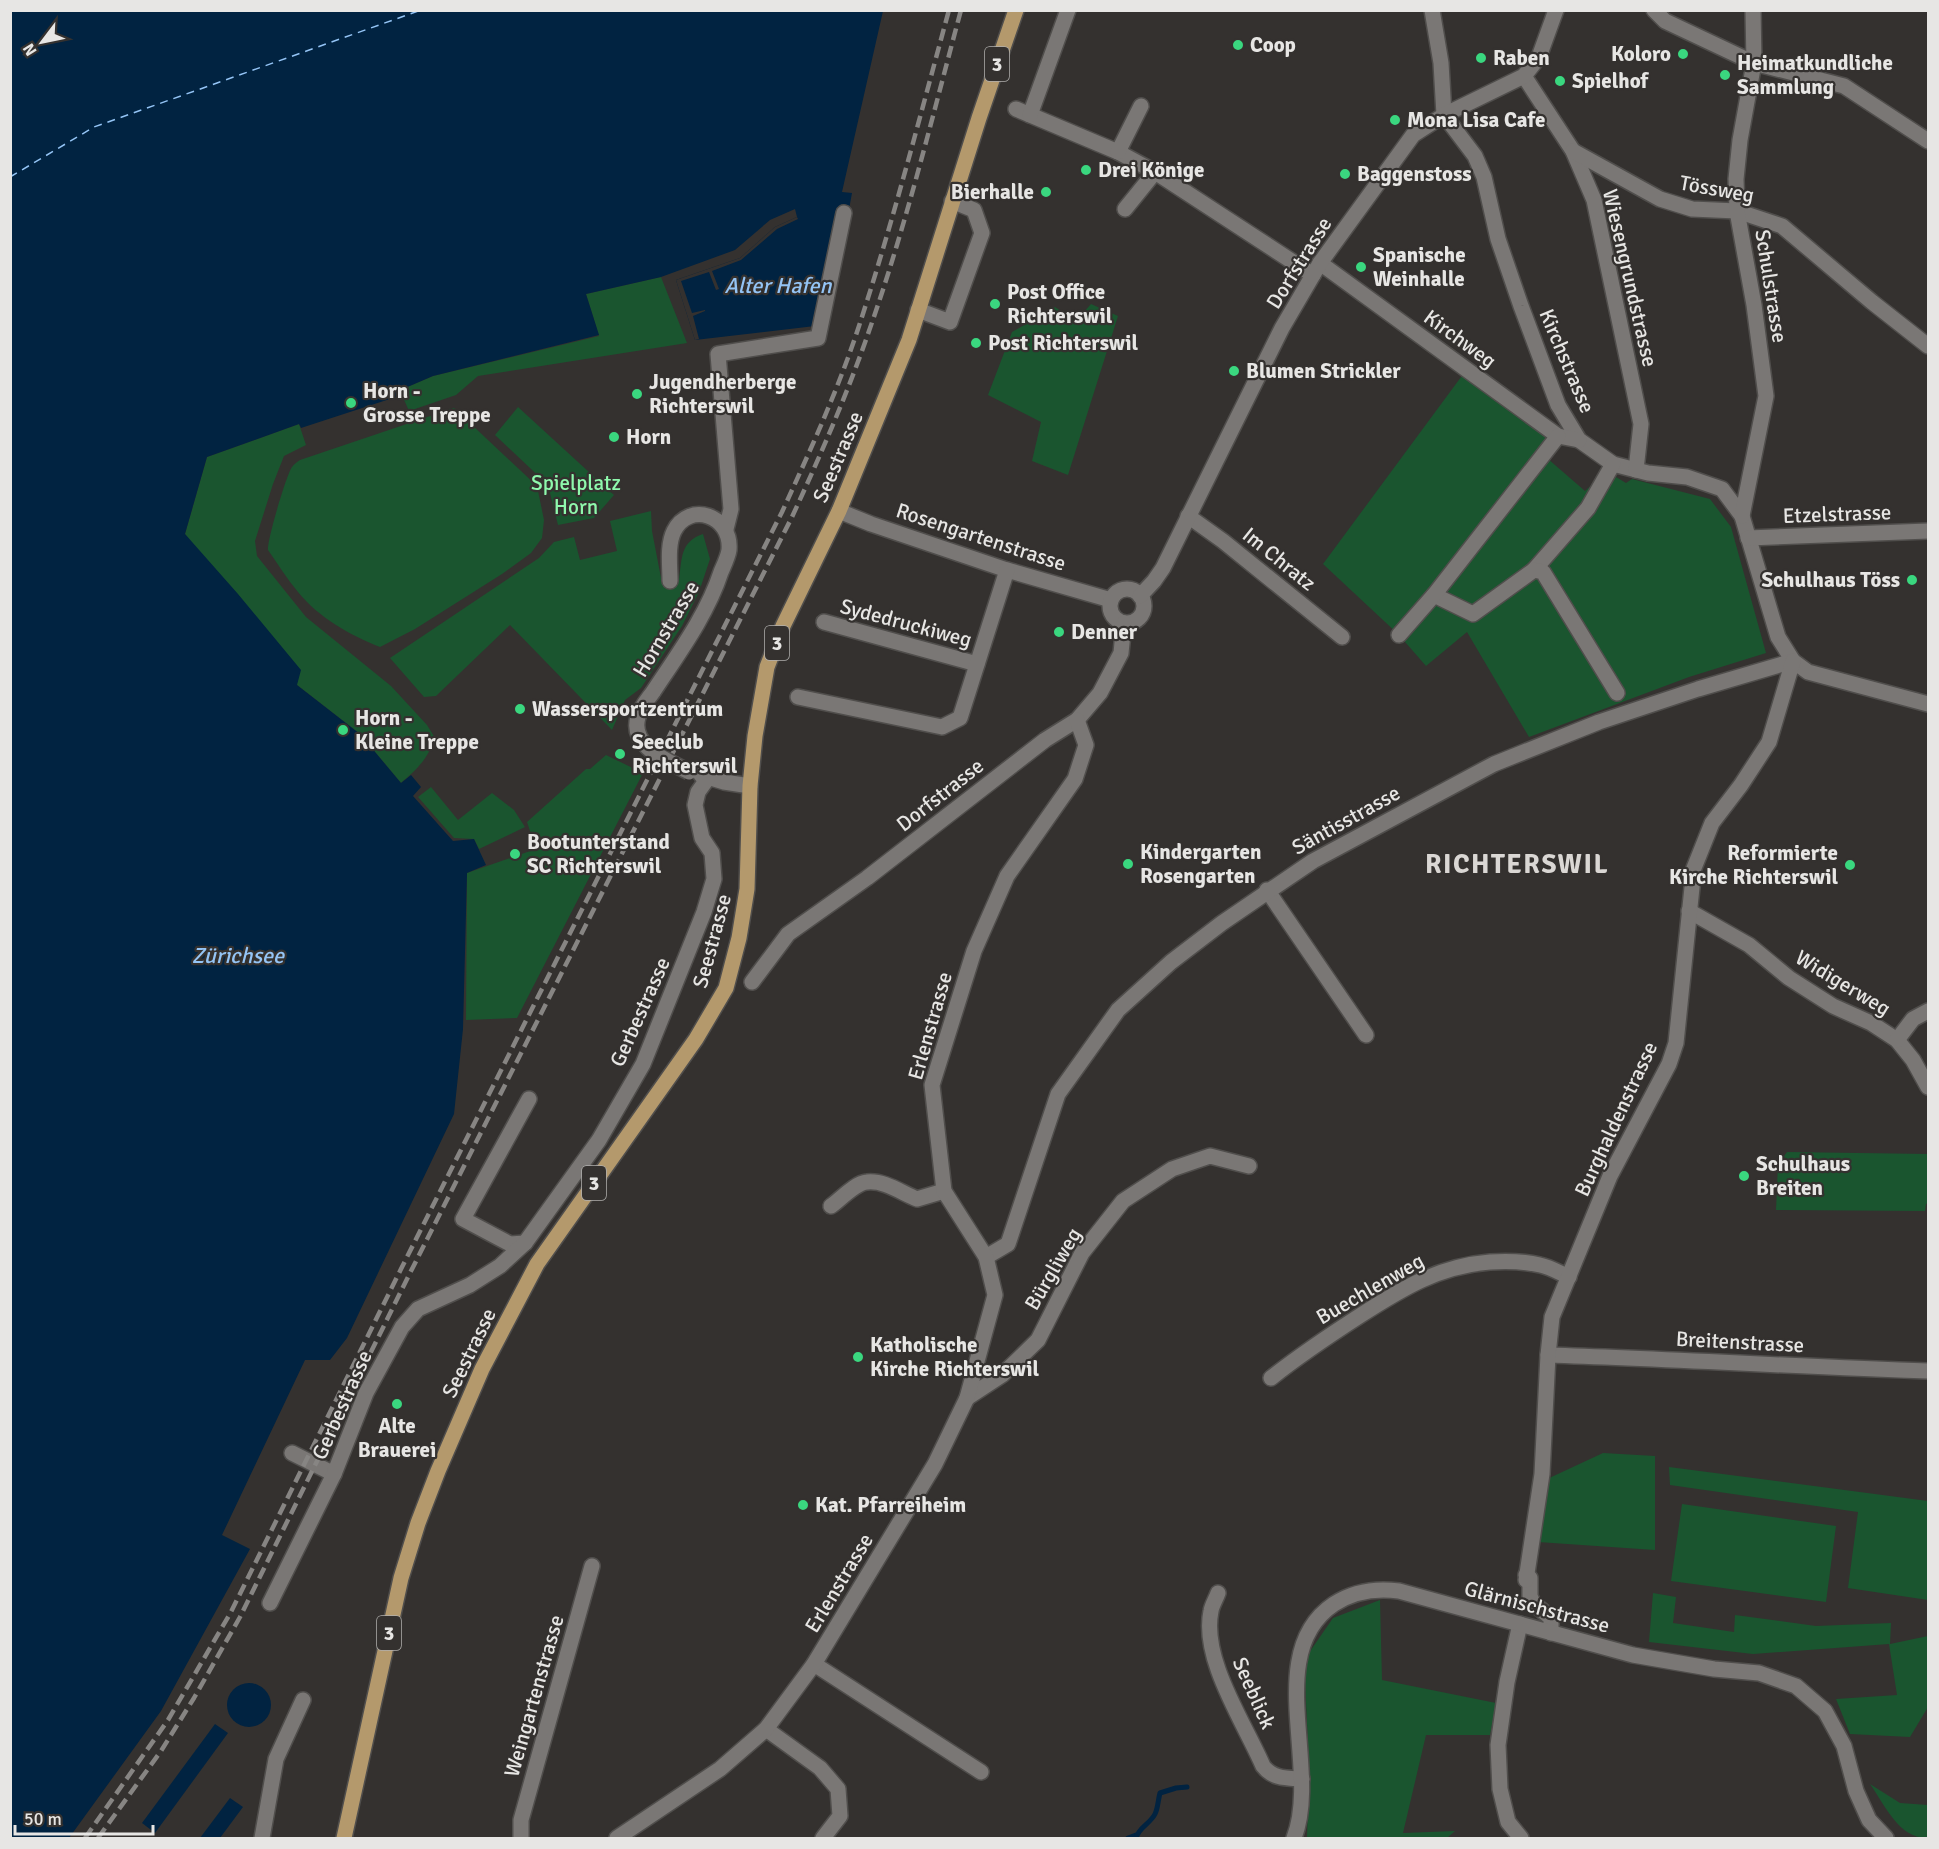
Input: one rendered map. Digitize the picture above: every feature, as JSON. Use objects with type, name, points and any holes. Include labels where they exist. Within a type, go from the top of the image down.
[{"type":"main road","name":"Seestrasse","points":[[344,1839],[401,1578],[418,1523],[438,1471],[482,1369],[537,1264],[696,1039],[726,988],[739,938],[747,889],[750,786],[755,736],[767,667],[783,626],[839,510],[909,340],[952,201],[1016,10]]},
{"type":"street","name":"Kirchweg","points":[[1068,10],[1023,112],[1118,152],[1155,172],[1316,269],[1558,436],[1579,440]]},
{"type":"street","points":[[1432,10],[1441,63],[1444,115]]},
{"type":"street","name":"Dorfstrasse","points":[[752,982],[788,934],[867,878],[1045,740],[1077,720],[1100,693],[1121,653],[1124,623],[1134,621],[1141,615],[1143,605],[1140,596],[1163,568],[1282,328],[1316,269],[1413,135],[1444,115],[1524,76],[1539,57],[1556,10]]},
{"type":"street","points":[[1654,10],[1665,21],[1754,63],[1844,86],[1929,141]]},
{"type":"street","name":"Schulstrasse","points":[[1742,516],[1766,396],[1737,211],[1736,179],[1740,140],[1754,63],[1753,10]]},
{"type":"street","name":"Wiesengrundstrasse","points":[[1524,76],[1573,151],[1594,200],[1641,424],[1636,470]]},
{"type":"street","points":[[1118,152],[1141,106]]},
{"type":"street","name":"Kirchstrasse","points":[[1444,115],[1475,156],[1484,177],[1498,239],[1521,306],[1558,405],[1579,440],[1613,464],[1636,470],[1687,477],[1722,489],[1742,516],[1778,637],[1793,661]]},
{"type":"street","name":"Tössweg","points":[[1573,151],[1660,199],[1692,208],[1737,211],[1782,226],[1872,302],[1929,346]]},
{"type":"street","points":[[1125,209],[1155,172]]},
{"type":"street","points":[[918,310],[950,322],[982,233],[974,210],[952,201]]},
{"type":"street","points":[[726,529],[731,509],[718,354],[818,338],[844,213]]},
{"type":"street","points":[[1399,635],[1434,595],[1558,436]]},
{"type":"street","points":[[1434,595],[1473,614],[1534,570],[1588,507],[1613,464]]},
{"type":"street","name":"Rosengartenstrasse","points":[[839,510],[871,524],[1007,570],[1111,600]]},
{"type":"street","name":"Hornstrasse","points":[[670,581],[670,548],[674,531],[682,522],[691,517],[702,515],[719,521],[726,529],[729,551],[717,584],[692,632],[638,717],[637,729],[642,741],[653,752],[689,771],[708,778],[750,786]]},
{"type":"street","name":"Im Chratz","points":[[1188,516],[1223,541],[1342,637]]},
{"type":"street","name":"Etzelstrasse","points":[[1748,538],[1929,531]]},
{"type":"street","name":"Sydedruckiweg","points":[[798,698],[942,727],[960,718],[1007,570]]},
{"type":"street","points":[[1534,570],[1543,572],[1617,693]]},
{"type":"street","points":[[1124,623],[1112,615],[1111,600],[1124,590],[1135,592],[1140,596]]},
{"type":"street","name":"Sydedruckiweg","points":[[824,622],[977,664]]},
{"type":"street","points":[[1793,661],[1808,672],[1929,704]]},
{"type":"street","name":"Säntisstrasse","points":[[986,1257],[1008,1244],[1058,1094],[1118,1010],[1171,962],[1267,890],[1338,846],[1494,764],[1599,722],[1793,661]]},
{"type":"street","name":"Burghaldenstrasse","points":[[1551,1633],[1551,1618],[1533,1603],[1530,1596],[1530,1578],[1526,1578],[1542,1474],[1552,1317],[1610,1176],[1669,1064],[1676,1043],[1694,868],[1712,824],[1769,742],[1793,661]]},
{"type":"street","name":"Erlenstrasse","points":[[617,1839],[720,1769],[766,1729],[814,1664],[935,1464],[968,1398],[995,1296],[986,1257],[944,1191],[932,1085],[974,951],[1007,876],[1075,779],[1086,745],[1077,720]]},
{"type":"street","name":"Gerbestrasse","points":[[270,1603],[334,1474],[366,1393],[402,1327],[418,1309],[470,1285],[500,1266],[525,1243],[599,1140],[643,1064],[671,998],[704,912],[714,879],[712,853],[702,838],[695,805],[698,792],[708,778]]},
{"type":"street","points":[[1267,890],[1366,1035]]},
{"type":"street","name":"Widigerweg","points":[[1689,911],[1749,945],[1789,978],[1833,1006],[1871,1023],[1897,1040],[1913,1060],[1929,1087]]},
{"type":"street","points":[[1897,1040],[1913,1019],[1929,1011]]},
{"type":"street","points":[[525,1243],[510,1244],[464,1219],[529,1099]]},
{"type":"street","name":"Bürgliweg","points":[[968,1398],[1002,1375],[1038,1340],[1082,1254],[1122,1201],[1172,1169],[1210,1156],[1249,1166]]},
{"type":"street","points":[[831,1206],[866,1182],[886,1185],[917,1199],[944,1191]]},
{"type":"street","name":"Buechlenweg","points":[[1271,1378],[1311,1348],[1387,1298],[1426,1276],[1470,1264],[1512,1261],[1540,1265],[1569,1277]]},
{"type":"street","name":"Breitenstrasse","points":[[1548,1355],[1929,1371]]},
{"type":"street","points":[[292,1453],[334,1474]]},
{"type":"street","name":"Weingartenstrasse","points":[[521,1839],[521,1820],[592,1566]]},
{"type":"street","name":"Glärnischstrasse","points":[[1294,1839],[1300,1815],[1302,1779],[1296,1672],[1298,1657],[1310,1629],[1328,1608],[1354,1594],[1384,1589],[1399,1591],[1633,1654],[1714,1669],[1759,1673],[1796,1686],[1825,1711],[1844,1746],[1856,1791],[1869,1820],[1886,1839]]},
{"type":"street","name":"Seeblick","points":[[1218,1593],[1211,1609],[1210,1624],[1211,1640],[1221,1677],[1268,1773],[1276,1777],[1302,1779]]},
{"type":"street","points":[[1520,1624],[1507,1682],[1498,1745],[1500,1789],[1508,1822],[1521,1839]]},
{"type":"street","points":[[814,1664],[981,1772]]},
{"type":"street","points":[[262,1839],[276,1759],[303,1700]]},
{"type":"street","points":[[766,1729],[820,1768],[837,1789],[840,1816],[823,1839]]},
{"type":"green space","points":[[661,277],[687,343],[478,376],[456,395],[409,411],[402,395],[405,388],[433,376],[599,336],[586,294]]},
{"type":"green space","points":[[1091,304],[1118,316],[1068,475],[1032,461],[1041,422],[988,395],[1012,332],[1055,307],[1076,321]]},
{"type":"green space","points":[[1464,373],[1552,438],[1540,452],[1585,491],[1599,478],[1608,487],[1616,477],[1626,483],[1632,479],[1710,499],[1731,527],[1766,653],[1689,677],[1529,737],[1467,632],[1426,666],[1399,635],[1323,564]]},
{"type":"green space","name":"Spielplatz Horn","points":[[518,407],[614,495],[594,518],[558,525],[548,485],[495,435]]},
{"type":"green space","points":[[454,408],[537,486],[544,520],[542,538],[531,553],[502,574],[415,629],[380,647],[346,631],[315,610],[294,587],[268,550],[282,493],[289,472],[300,460]]},
{"type":"green space","points":[[299,424],[306,445],[284,456],[255,541],[257,556],[306,617],[391,686],[427,725],[435,738],[432,746],[421,763],[401,783],[360,734],[297,685],[185,534],[207,457]]},
{"type":"green space","points":[[651,511],[652,531],[662,583],[679,580],[686,546],[695,537],[703,534],[710,559],[699,592],[682,626],[641,688],[625,700],[612,730],[510,625],[436,696],[424,697],[390,658],[539,558],[554,542],[574,537],[580,560],[617,551],[610,521]]},
{"type":"green space","points":[[606,755],[643,773],[517,1018],[466,1020],[467,873],[536,849],[527,822],[586,769],[590,769]]},
{"type":"green space","points":[[431,787],[458,820],[492,793],[514,810],[525,827],[479,849],[474,839],[454,838],[418,797]]},
{"type":"green space","points":[[1787,1152],[1928,1154],[1928,1203],[1925,1211],[1776,1210],[1778,1164]]},
{"type":"green space","points":[[1603,1453],[1655,1456],[1655,1550],[1538,1542],[1545,1480]]},
{"type":"green space","points":[[1669,1467],[1928,1501],[1928,1600],[1848,1588],[1858,1512],[1670,1485]]},
{"type":"green space","points":[[1682,1504],[1836,1526],[1826,1602],[1671,1581]]},
{"type":"green space","points":[[1653,1593],[1676,1597],[1673,1623],[1734,1632],[1735,1615],[1816,1626],[1891,1623],[1890,1644],[1928,1636],[1928,1707],[1910,1737],[1850,1734],[1836,1699],[1897,1695],[1889,1644],[1753,1654],[1649,1642]]},
{"type":"green space","points":[[1380,1600],[1382,1680],[1496,1703],[1490,1735],[1426,1735],[1403,1833],[1455,1831],[1447,1838],[1307,1838],[1309,1765],[1304,1660],[1333,1618]]},
{"type":"green space","points":[[1870,1784],[1900,1803],[1928,1805],[1928,1838],[1918,1837],[1901,1827],[1887,1811]]},
{"type":"water","name":"Zürichsee","points":[[11,11],[883,11],[842,192],[852,193],[845,231],[815,326],[695,340],[676,280],[740,258],[775,227],[797,217],[795,209],[770,220],[735,250],[661,277],[586,294],[599,335],[433,376],[405,388],[402,395],[301,428],[299,424],[207,457],[185,534],[301,670],[297,685],[360,734],[401,783],[411,775],[421,787],[413,796],[453,841],[474,839],[486,865],[467,873],[463,1029],[454,1114],[347,1338],[330,1360],[305,1360],[222,1535],[250,1549],[161,1711],[69,1838],[11,1838]]},
{"type":"water","points":[[249,1683],[264,1690],[271,1705],[264,1720],[249,1727],[234,1720],[227,1705],[234,1690]]},
{"type":"water","points":[[215,1724],[228,1733],[155,1833],[142,1823]]},
{"type":"water","points":[[230,1798],[243,1807],[220,1838],[200,1838]]},
{"type":"pier","points":[[797,217],[798,219],[777,229],[741,260],[712,271],[719,289],[716,290],[709,272],[681,281],[692,313],[705,310],[693,316],[699,339],[695,340],[676,280],[740,258],[775,227]]},
{"type":"waterway","points":[[1136,1838],[1155,1814],[1160,1793],[1187,1787]]},
{"type":"waterway","points":[[1128,1838],[1136,1835]]},
{"type":"ferry route","points":[[10,177],[94,127],[421,10]]},
{"type":"railway","points":[[85,1838],[168,1720],[231,1612],[782,512],[833,397],[859,326],[895,208],[949,10]]},
{"type":"railway","points":[[98,1838],[161,1751],[240,1617],[409,1275],[792,517],[861,355],[895,252],[961,10]]},
{"type":"place","name":"Coop","points":[[1238,45]]},
{"type":"place","name":"Koloro","points":[[1683,54]]},
{"type":"place","name":"Raben","points":[[1481,58]]},
{"type":"place","name":"Heimatkundliche Sammlung","points":[[1725,75]]},
{"type":"place","name":"Spielhof","points":[[1560,81]]},
{"type":"place","name":"Mona Lisa Cafe","points":[[1395,120]]},
{"type":"place","name":"Drei Könige","points":[[1086,170]]},
{"type":"place","name":"Baggenstoss","points":[[1345,174]]},
{"type":"place","name":"Bierhalle","points":[[1046,192]]},
{"type":"place","name":"Spanische Weinhalle","points":[[1361,267]]},
{"type":"place","name":"Post Office Richterswil","points":[[995,304]]},
{"type":"place","name":"Post Richterswil","points":[[976,343]]},
{"type":"place","name":"Blumen Strickler","points":[[1234,371]]},
{"type":"place","name":"Jugendherberge Richterswil","points":[[637,394]]},
{"type":"place","name":"Horn - Grosse Treppe","points":[[351,403]]},
{"type":"place","name":"Horn","points":[[614,437]]},
{"type":"place","name":"Schulhaus Töss","points":[[1912,580]]},
{"type":"place","name":"Denner","points":[[1059,632]]},
{"type":"place","name":"Wassersportzentrum","points":[[520,709]]},
{"type":"place","name":"Horn - Kleine Treppe","points":[[343,730]]},
{"type":"place","name":"Seeclub Richterswil","points":[[620,754]]},
{"type":"place","name":"Bootunterstand SC Richterswil","points":[[515,854]]},
{"type":"place","name":"Kindergarten Rosengarten","points":[[1128,864]]},
{"type":"place","name":"Reformierte Kirche Richterswil","points":[[1850,865]]},
{"type":"place","name":"Schulhaus Breiten","points":[[1744,1176]]},
{"type":"place","name":"Katholische Kirche Richterswil","points":[[858,1357]]},
{"type":"place","name":"Alte Brauerei","points":[[397,1404]]},
{"type":"place","name":"Kat. Pfarreiheim","points":[[803,1505]]},
{"type":"district","name":"RICHTERSWIL","points":[[1517,864]]},
{"type":"water label","name":"Alter Hafen","points":[[778,285]]}]
